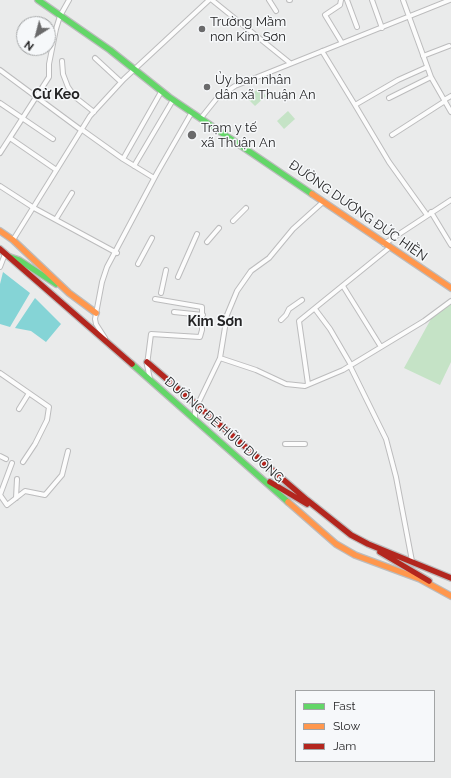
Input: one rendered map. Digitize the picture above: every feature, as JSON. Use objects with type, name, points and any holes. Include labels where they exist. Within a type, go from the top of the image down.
[{"type":"main road","name":"ĐƯỜNG DƯƠNG ĐỨC HIỀN","points":[[38,0],[110,50],[173,100],[272,165],[384,244],[451,288]]},
{"type":"main road","points":[[0,231],[12,240],[69,293]]},
{"type":"main road","name":"ĐƯỜNG ĐÊ HỮU ĐUỐNG","points":[[0,249],[346,551],[437,587],[451,596]]},
{"type":"main road","points":[[7,255],[18,260],[69,293],[96,313]]},
{"type":"main road","points":[[147,362],[196,408],[351,535]]},
{"type":"main road","points":[[259,475],[303,501],[351,535],[422,576],[437,587]]},
{"type":"main road","points":[[368,544],[451,578]]},
{"type":"street","points":[[0,153],[49,77],[50,60],[60,16],[69,0]]},
{"type":"street","points":[[12,240],[34,208],[55,169],[94,112],[120,82],[211,0],[290,63]]},
{"type":"street","points":[[268,0],[276,10]]},
{"type":"street","points":[[372,0],[382,28]]},
{"type":"street","points":[[403,0],[431,78],[451,112]]},
{"type":"street","points":[[201,118],[217,98],[234,86],[450,0]]},
{"type":"street","points":[[342,43],[325,15],[344,1],[357,26]]},
{"type":"street","points":[[423,56],[449,46]]},
{"type":"street","points":[[322,51],[389,162],[427,215]]},
{"type":"street","points":[[95,58],[120,82]]},
{"type":"street","points":[[62,61],[63,74],[68,87],[75,97],[94,112]]},
{"type":"street","points":[[355,105],[398,80],[427,67]]},
{"type":"street","points":[[0,70],[81,130],[154,178]]},
{"type":"street","points":[[389,98],[431,78]]},
{"type":"street","points":[[123,159],[162,92]]},
{"type":"street","points":[[392,135],[451,96]]},
{"type":"street","points":[[134,166],[173,100]]},
{"type":"street","points":[[0,103],[22,120],[53,139]]},
{"type":"street","points":[[106,341],[96,324],[96,313],[105,273],[154,178],[192,112]]},
{"type":"street","points":[[10,138],[55,169]]},
{"type":"street","points":[[0,186],[34,208],[116,253]]},
{"type":"street","points":[[56,219],[72,193]]},
{"type":"street","points":[[384,244],[451,200]]},
{"type":"street","points":[[195,419],[196,408],[220,358],[227,315],[237,291],[251,270],[269,258],[293,229],[323,202]]},
{"type":"street","points":[[233,221],[246,208]]},
{"type":"street","points":[[431,212],[451,245]]},
{"type":"street","points":[[207,242],[219,228]]},
{"type":"street","points":[[178,277],[197,234]]},
{"type":"street","points":[[138,264],[152,238]]},
{"type":"street","points":[[308,384],[298,324],[390,248]]},
{"type":"street","points":[[0,267],[7,255]]},
{"type":"street","points":[[161,293],[166,270]]},
{"type":"street","points":[[343,286],[381,347]]},
{"type":"street","points":[[151,380],[147,362],[151,334],[200,337],[203,316],[202,307],[155,299]]},
{"type":"street","points":[[281,320],[290,309],[302,300]]},
{"type":"street","points":[[220,358],[256,370],[292,386],[308,384],[327,378],[351,366],[424,321],[451,302]]},
{"type":"street","points":[[315,309],[330,329],[351,366],[386,439],[396,476],[412,561]]},
{"type":"street","points":[[174,312],[203,316]]},
{"type":"street","points":[[0,374],[50,407],[47,420],[23,462]]},
{"type":"street","points":[[19,408],[29,392]]},
{"type":"street","points":[[187,412],[196,408]]},
{"type":"street","points":[[285,444],[305,444]]},
{"type":"street","points":[[12,463],[0,495],[7,505],[25,491],[42,495],[48,492],[62,475],[68,451]]},
{"type":"street","points":[[0,456],[6,459]]},
{"type":"street","points":[[16,498],[17,479]]},
{"type":"green space","points":[[259,88],[266,96],[255,106],[247,98]]},
{"type":"green space","points":[[288,111],[295,119],[284,129],[277,121]]},
{"type":"green space","points":[[451,304],[451,362],[440,385],[404,368],[432,317]]},
{"type":"water","points":[[3,272],[30,293],[10,327],[0,324],[0,284]]},
{"type":"water","points":[[35,298],[61,324],[46,342],[31,331],[15,328]]},
{"type":"traffic: fast","points":[[38,0],[110,50],[169,97],[312,194]]},
{"type":"traffic: fast","points":[[10,257],[19,260],[56,284]]},
{"type":"traffic: fast","points":[[132,364],[288,502]]},
{"type":"traffic: slow","points":[[312,194],[451,288]]},
{"type":"traffic: slow","points":[[0,231],[13,240],[69,293],[96,313]]},
{"type":"traffic: slow","points":[[288,502],[336,544],[355,555],[420,579],[451,596]]},
{"type":"traffic: jam","points":[[0,249],[132,364]]},
{"type":"traffic: jam","points":[[147,362],[307,500],[351,535],[368,544],[451,578]]},
{"type":"traffic: jam","points":[[270,482],[307,504]]},
{"type":"traffic: jam","points":[[380,552],[429,581]]},
{"type":"place","name":"Trường Mầm non Kim Sơn","points":[[202,29]]},
{"type":"place","name":"Ủy ban nhân dân xã Thuận An","points":[[207,87]]},
{"type":"place","name":"Trạm y tế xã Thuận An","points":[[192,135]]},
{"type":"district","name":"Cừ Keo","points":[[56,95]]},
{"type":"district","name":"Kim Sơn","points":[[215,322]]}]
